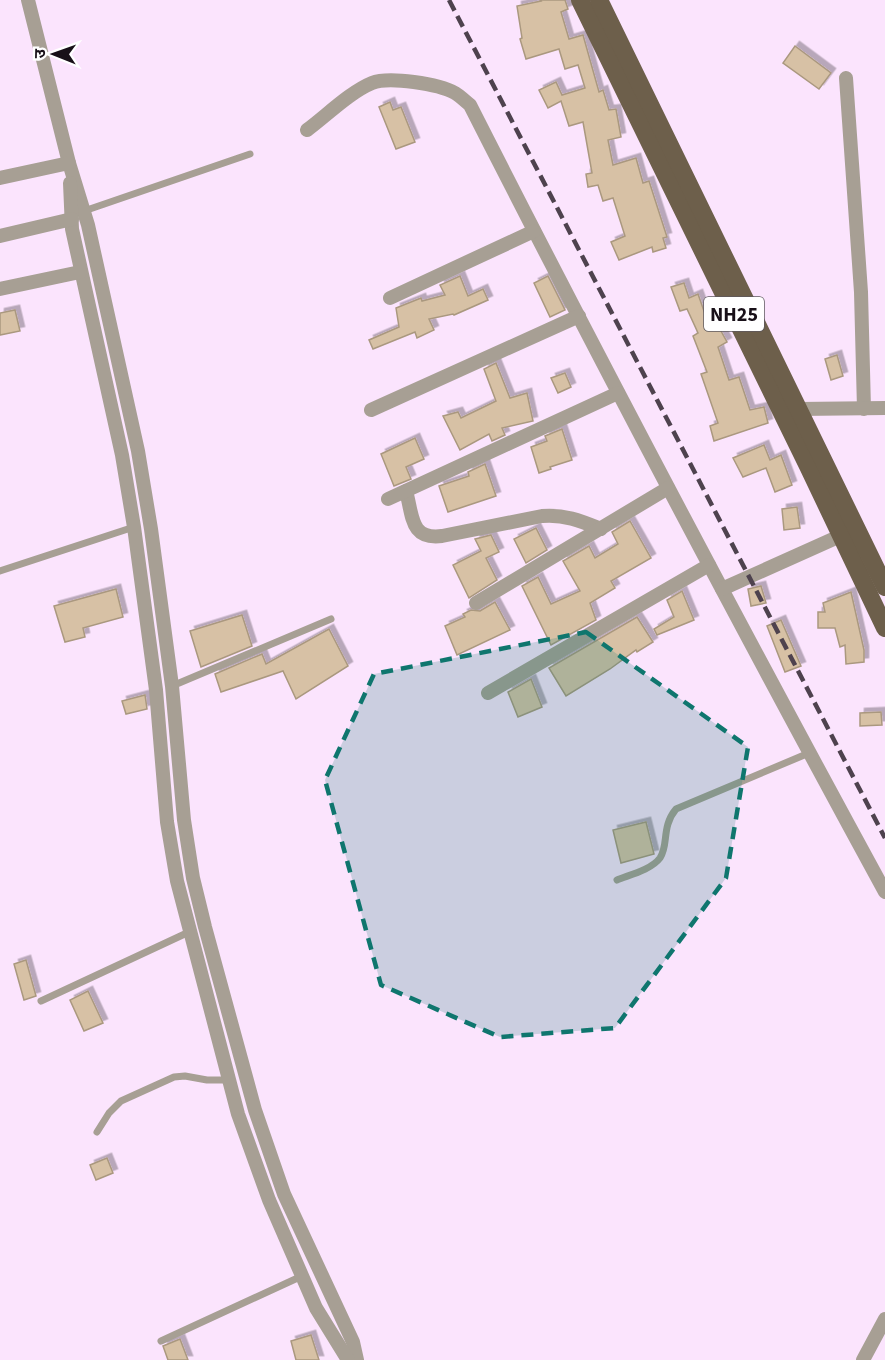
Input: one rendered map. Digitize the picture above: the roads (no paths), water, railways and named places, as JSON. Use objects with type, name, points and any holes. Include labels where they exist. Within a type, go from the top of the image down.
[{"type":"main road","name":"NH25","points":[[580,0],[849,532],[885,587]]},
{"type":"main road","name":"NH25","points":[[599,0],[799,409],[885,628]]},
{"type":"street","points":[[28,0],[69,163],[84,211],[138,452],[172,686],[184,820],[193,878],[249,1087],[284,1194],[353,1342],[357,1360]]},
{"type":"street","points":[[846,78],[861,292],[864,409]]},
{"type":"street","points":[[307,130],[373,82],[391,80],[440,87],[456,93],[470,105],[668,488],[885,892]]},
{"type":"street","points":[[0,178],[69,163]]},
{"type":"street","points":[[69,163],[72,219],[80,272],[122,455],[134,526],[156,690],[167,822],[177,881],[238,1114],[269,1200],[316,1308],[348,1360]]},
{"type":"street","points":[[0,236],[72,219]]},
{"type":"street","points":[[390,298],[534,231]]},
{"type":"street","points":[[1,285],[80,272]]},
{"type":"street","points":[[371,410],[579,316]]},
{"type":"street","points":[[388,500],[618,393]]},
{"type":"street","points":[[799,409],[885,408]]},
{"type":"street","points":[[476,603],[668,488]]},
{"type":"street","points":[[406,491],[415,526],[419,533],[425,536],[442,536],[550,515],[570,517],[601,529]]},
{"type":"street","points":[[722,589],[849,532]]},
{"type":"street","points":[[488,693],[710,565]]},
{"type":"street","points":[[863,1360],[885,1319]]},
{"type":"lane","points":[[84,211],[250,154]]},
{"type":"lane","points":[[0,571],[134,526]]},
{"type":"lane","points":[[172,686],[331,619]]},
{"type":"lane","points":[[617,880],[659,859],[663,852],[666,824],[676,809],[809,753]]},
{"type":"lane","points":[[41,1001],[189,932]]},
{"type":"lane","points":[[97,1132],[109,1113],[121,1101],[174,1077],[229,1080]]},
{"type":"lane","points":[[161,1341],[302,1276]]},
{"type":"railway","points":[[449,0],[885,838]]}]
